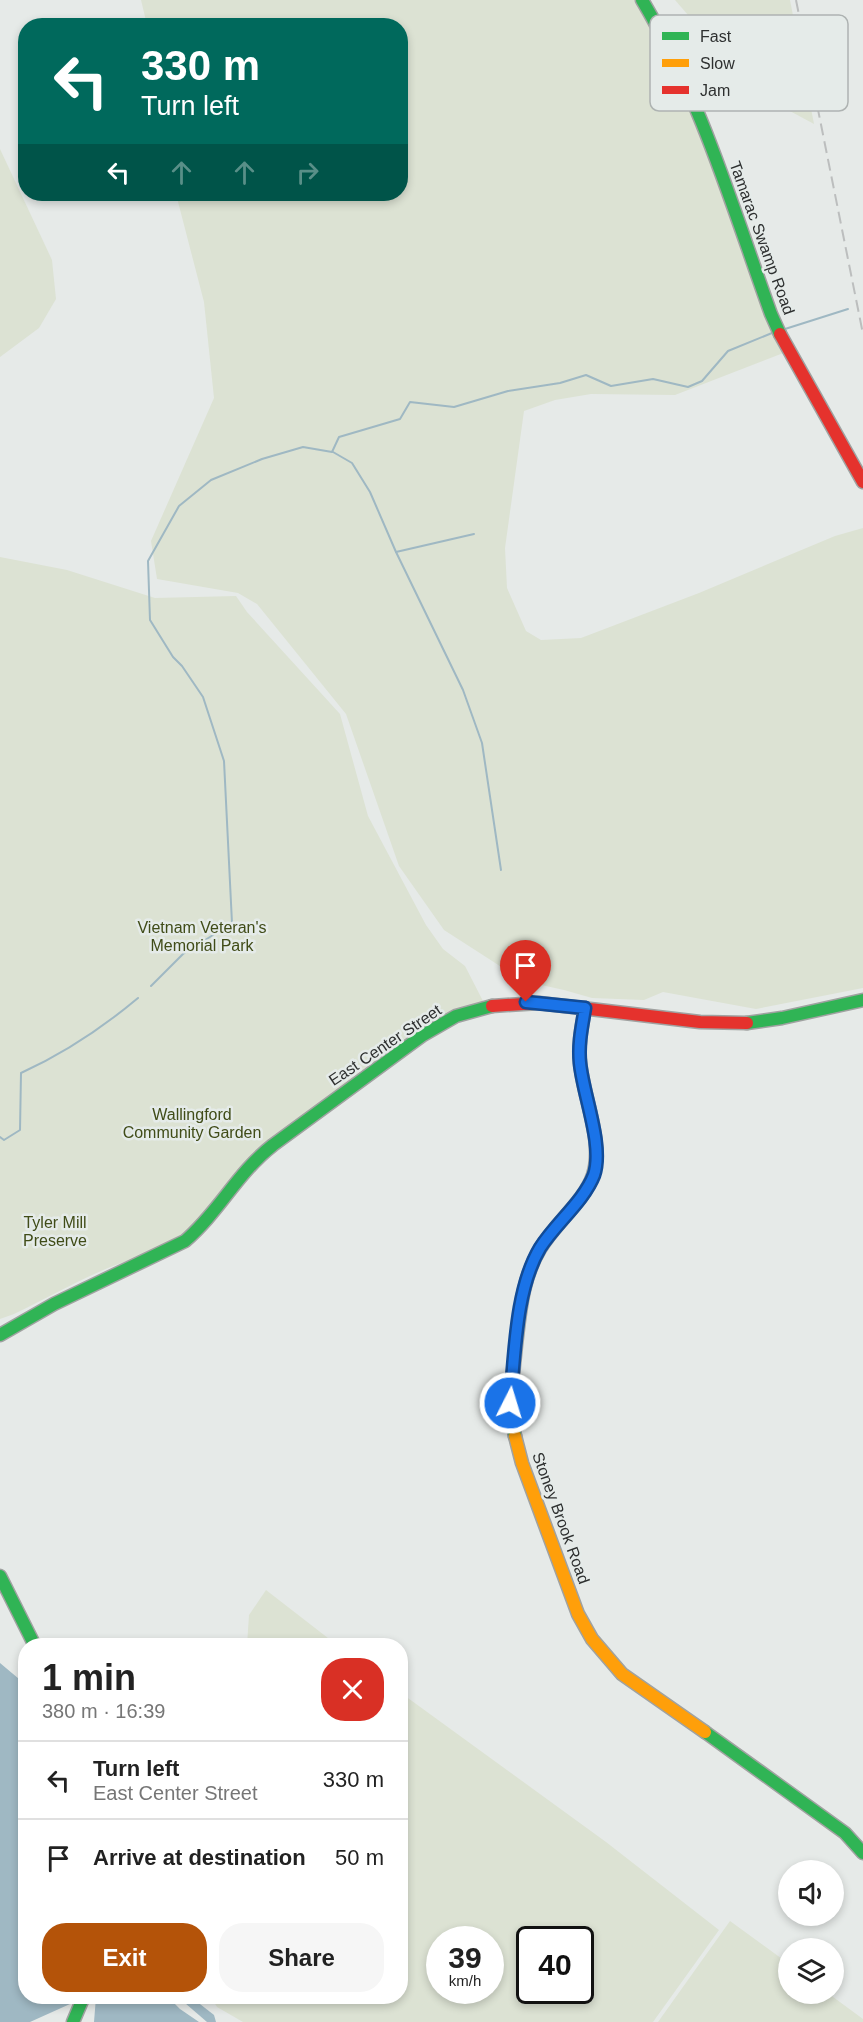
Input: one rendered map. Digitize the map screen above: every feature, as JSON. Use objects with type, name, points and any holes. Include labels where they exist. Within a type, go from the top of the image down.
[{"type":"street","name":"Tamarac Swamp Road","points":[[642,0],[651,15]]},
{"type":"street","name":"Tamarac Swamp Road","points":[[696,111],[767,304],[781,336],[863,482]]},
{"type":"street","name":"East Center Street","points":[[0,1335],[54,1304],[165,1252],[185,1240],[205,1222],[255,1159],[289,1132],[441,1024],[473,1010],[510,1003],[539,1003],[700,1022],[740,1024],[782,1018],[863,1000]]},
{"type":"street","name":"Stoney Brook Road","points":[[585,1008],[579,1047],[580,1065],[597,1152],[594,1175],[539,1250],[528,1273],[522,1295],[510,1403],[514,1434],[522,1462],[579,1614],[590,1637],[605,1659],[622,1674],[845,1833],[863,1853]]},
{"type":"street","points":[[0,1576],[30,1638]]},
{"type":"street","points":[[73,2022],[81,2004]]},
{"type":"green space","points":[[141,0],[635,0],[639,4],[650,26],[650,111],[690,111],[786,352],[675,395],[591,394],[555,400],[524,411],[505,548],[507,588],[526,631],[541,640],[581,638],[699,593],[835,536],[863,528],[863,988],[756,1009],[663,992],[644,1000],[592,998],[523,981],[444,930],[399,866],[346,714],[257,604],[238,593],[157,579],[151,541],[214,398],[204,302],[178,201],[408,201],[408,18],[145,18]]},
{"type":"green space","points":[[675,0],[790,0],[793,15],[688,15]]},
{"type":"green space","points":[[790,111],[811,111],[814,124]]},
{"type":"green space","points":[[0,149],[18,187],[18,201],[24,201],[52,260],[56,299],[39,328],[0,357]]},
{"type":"green space","name":"Vietnam Veteran's Memorial Park","points":[[0,557],[67,570],[155,598],[236,596],[247,612],[340,714],[368,816],[426,925],[443,949],[465,966],[483,1001],[457,1010],[420,1031],[259,1147],[203,1216],[172,1241],[90,1276],[0,1319]]},
{"type":"green space","points":[[266,1590],[328,1638],[247,1638],[249,1615]]},
{"type":"green space","points":[[408,1698],[606,1842],[719,1930],[653,2022],[243,2022],[215,2004],[408,2004]]},
{"type":"green space","points":[[730,1921],[778,1956],[778,2004],[843,2004],[863,2019],[863,2022],[658,2022]]},
{"type":"water","points":[[0,1663],[18,1678],[18,2004],[70,2004],[30,2022],[0,2022]]},
{"type":"water","points":[[95,2004],[175,2004],[199,2022],[94,2022]]},
{"type":"water","points":[[186,2004],[200,2004],[214,2015],[216,2022],[207,2022]]},
{"type":"waterway","points":[[785,329],[848,309]]},
{"type":"waterway","points":[[151,986],[183,954],[232,923],[224,761],[203,697],[173,657],[150,620],[148,561],[179,506],[211,480],[262,459],[303,447],[332,452],[339,437],[400,419],[410,402],[454,407],[508,391],[560,383],[586,375],[611,386],[653,379],[688,387],[702,381],[728,351],[772,333]]},
{"type":"waterway","points":[[333,452],[352,463],[370,492],[396,552],[463,690],[482,743],[501,870]]},
{"type":"waterway","points":[[396,552],[474,534]]},
{"type":"waterway","points":[[0,1137],[4,1140],[20,1130],[21,1073],[82,1040],[138,998]]},
{"type":"railway","points":[[796,0],[799,15]]},
{"type":"railway","points":[[818,111],[863,334]]},
{"type":"traffic: fast","points":[[642,0],[651,15]]},
{"type":"traffic: fast","points":[[697,111],[780,334]]},
{"type":"traffic: fast","points":[[747,1023],[782,1018],[863,1000]]},
{"type":"traffic: fast","points":[[0,1335],[54,1304],[185,1241],[208,1218],[249,1168],[273,1145],[423,1035],[456,1016],[492,1006]]},
{"type":"traffic: fast","points":[[515,1436],[511,1402],[519,1320],[529,1272],[546,1239],[589,1185],[596,1162],[595,1134],[582,1076],[580,1055],[585,1008]]},
{"type":"traffic: fast","points":[[0,1576],[31,1638]]},
{"type":"traffic: fast","points":[[705,1732],[845,1833],[863,1853]]},
{"type":"traffic: fast","points":[[73,2022],[81,2004]]},
{"type":"traffic: slow","points":[[515,1436],[522,1463],[578,1614],[592,1639],[622,1674],[705,1732]]},
{"type":"traffic: jam","points":[[780,334],[863,482]]},
{"type":"traffic: jam","points":[[492,1006],[539,1003],[700,1022],[747,1023]]},
{"type":"route","points":[[510,1403],[522,1295],[528,1273],[554,1227],[580,1197],[594,1175],[597,1152],[580,1065],[579,1047],[585,1008],[526,1002]]},
{"type":"park label","name":"Wallingford Community Garden","points":[[192,1123]]},
{"type":"park label","name":"Tyler Mill Preserve","points":[[55,1231]]}]
